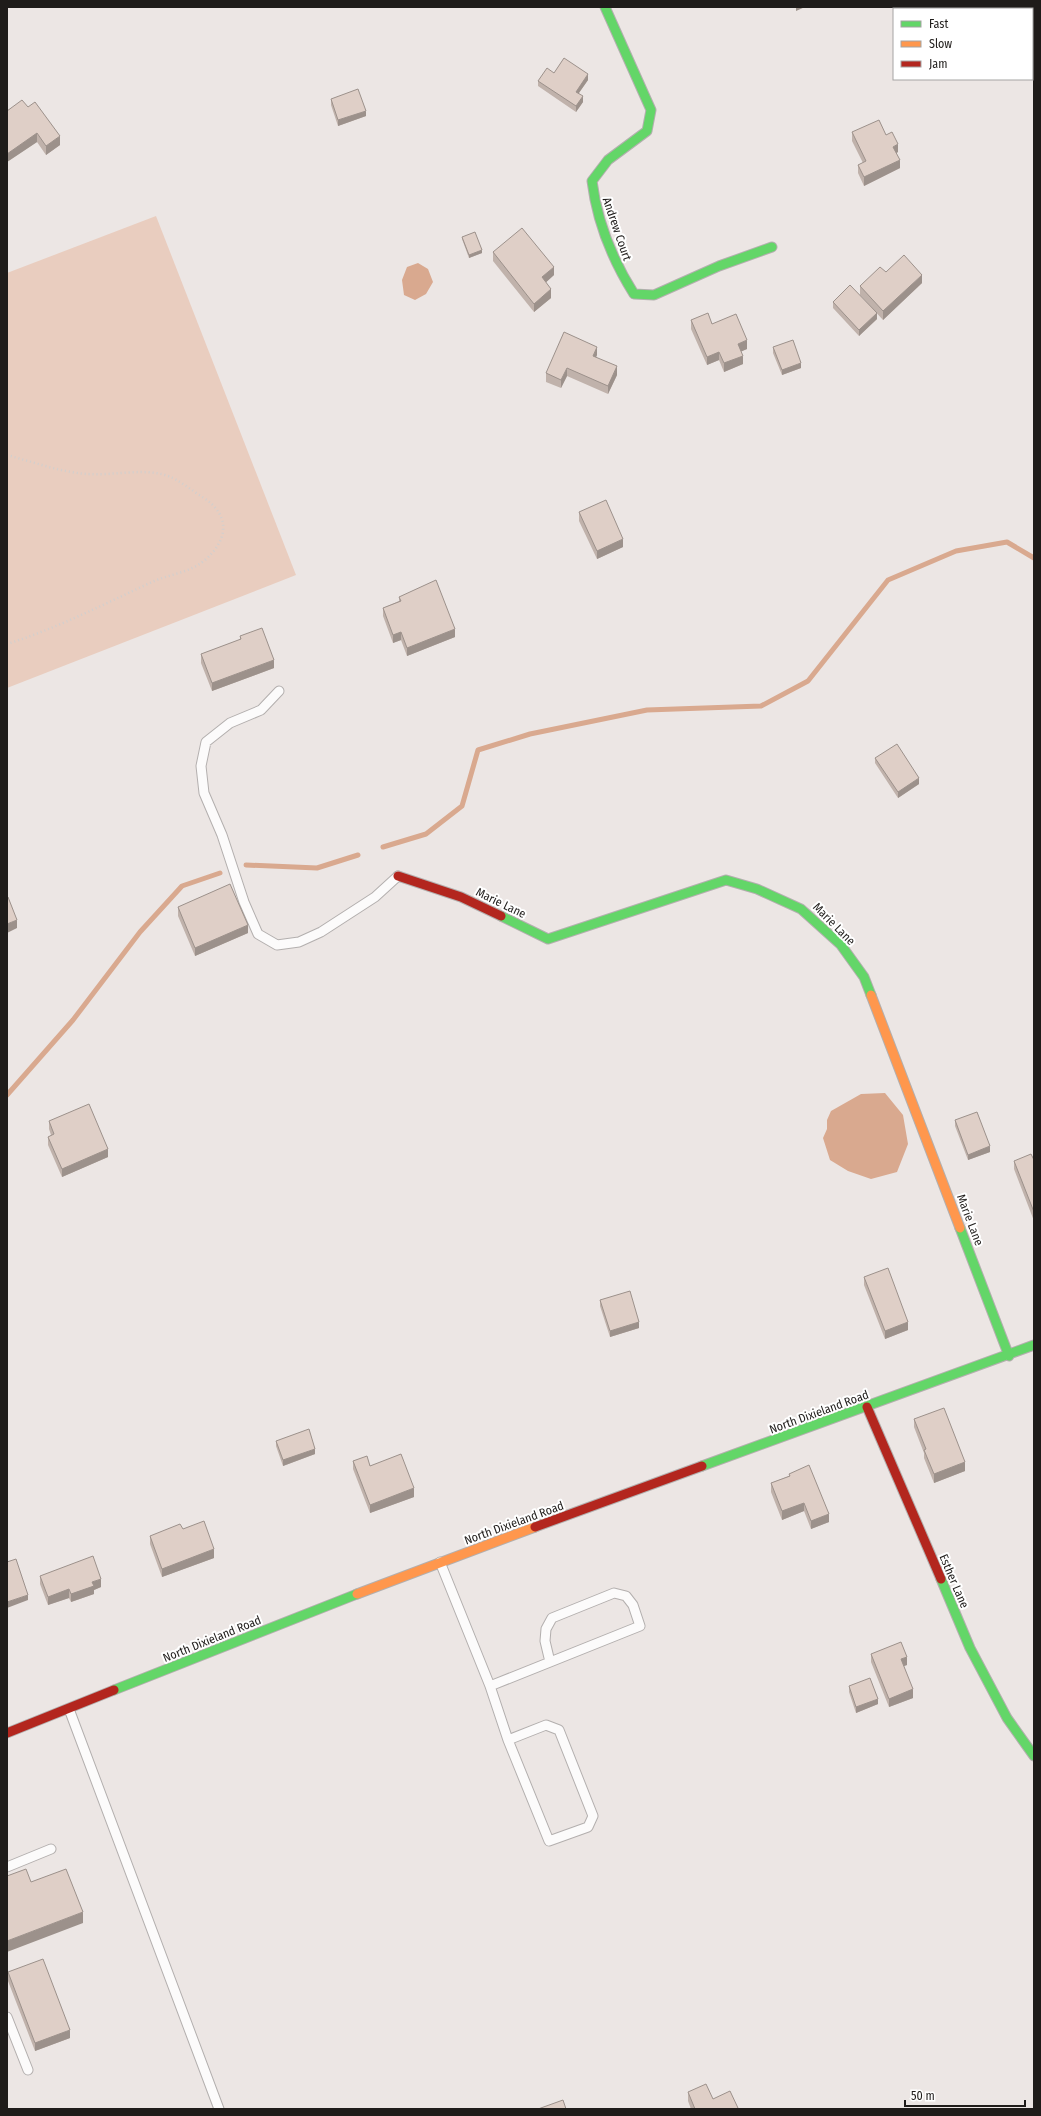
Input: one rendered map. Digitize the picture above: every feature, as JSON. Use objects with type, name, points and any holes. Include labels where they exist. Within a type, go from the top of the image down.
[{"type":"street","name":"Andrew Court","points":[[605,7],[651,110],[647,131],[608,160],[592,181],[594,204],[621,276],[634,294],[654,295],[719,266],[772,247]]},
{"type":"street","name":"Marie Lane","points":[[398,876],[461,897],[548,939],[726,880],[757,890],[801,908],[841,945],[864,977],[1009,1356]]},
{"type":"street","name":"North Dixieland Road","points":[[7,1733],[391,1580],[1009,1356],[1034,1345]]},
{"type":"street","name":"Esther Lane","points":[[867,1407],[970,1648],[1007,1718],[1034,1756]]},
{"type":"lane","points":[[280,691],[261,710],[230,723],[206,742],[202,766],[204,793],[222,835],[244,902],[258,934],[277,945],[299,942],[321,932],[375,897],[398,876]]},
{"type":"lane","points":[[440,1562],[490,1686],[508,1740],[549,1841],[588,1828],[593,1816],[559,1730],[546,1725],[508,1740]]},
{"type":"lane","points":[[490,1686],[550,1662],[640,1626],[633,1606],[626,1596],[614,1593],[552,1618],[546,1629],[545,1642],[550,1662]]},
{"type":"lane","points":[[69,1709],[219,2109]]},
{"type":"lane","points":[[7,1867],[51,1849]]},
{"type":"lane","points":[[7,2017],[28,2070]]},
{"type":"path","points":[[7,455],[87,474],[166,475],[215,506],[222,515],[224,526],[217,546],[204,561],[196,566],[152,582],[77,619],[7,644]]},
{"type":"shaded area","points":[[156,216],[296,575],[7,688],[7,273]]},
{"type":"shaded area","points":[[418,263],[428,269],[433,282],[426,294],[415,300],[404,295],[402,280],[407,267]]},
{"type":"shaded area","points":[[885,1093],[903,1115],[908,1144],[897,1172],[871,1179],[848,1171],[830,1160],[823,1138],[827,1129],[827,1120],[831,1111],[861,1094]]},
{"type":"building","points":[[564,58],[588,74],[576,92],[583,96],[576,106],[538,81],[547,68],[554,73]]},
{"type":"building","points":[[358,89],[366,111],[338,120],[331,99]]},
{"type":"building","points":[[22,100],[28,107],[35,102],[60,136],[46,146],[37,133],[7,154],[7,111]]},
{"type":"building","points":[[879,120],[886,135],[892,132],[898,144],[893,147],[900,160],[864,177],[858,165],[866,161],[852,132]]},
{"type":"building","points":[[522,228],[554,267],[542,277],[551,289],[534,304],[493,252]]},
{"type":"building","points":[[475,232],[482,250],[469,255],[462,237]]},
{"type":"building","points":[[904,255],[922,275],[883,311],[860,286],[880,267],[886,272]]},
{"type":"building","points":[[850,285],[877,313],[859,330],[833,302]]},
{"type":"building","points":[[708,313],[712,324],[736,314],[747,340],[738,344],[743,356],[724,363],[719,352],[707,357],[691,320]]},
{"type":"building","points":[[564,332],[597,347],[593,356],[617,366],[608,386],[567,368],[561,380],[546,373]]},
{"type":"building","points":[[793,340],[801,363],[782,370],[773,347]]},
{"type":"building","points":[[606,500],[623,539],[597,551],[579,512]]},
{"type":"building","points":[[436,580],[455,629],[407,648],[401,632],[393,635],[383,608],[401,601],[399,597]]},
{"type":"building","points":[[262,628],[274,660],[212,683],[201,654],[241,639],[240,636]]},
{"type":"building","points":[[897,744],[919,778],[898,792],[875,758]]},
{"type":"building","points":[[230,884],[248,925],[195,948],[178,907]]},
{"type":"building","points":[[7,897],[17,920],[7,924]]},
{"type":"building","points":[[89,1104],[108,1149],[62,1169],[48,1137],[54,1134],[49,1121]]},
{"type":"building","points":[[977,1112],[990,1146],[968,1155],[955,1120]]},
{"type":"building","points":[[1031,1154],[1034,1160],[1034,1212],[1014,1161]]},
{"type":"building","points":[[888,1268],[908,1322],[885,1331],[864,1277]]},
{"type":"building","points":[[630,1291],[639,1322],[610,1331],[600,1300]]},
{"type":"building","points":[[944,1408],[965,1462],[934,1474],[914,1419]]},
{"type":"building","points":[[309,1429],[315,1449],[283,1460],[276,1441]]},
{"type":"building","points":[[401,1454],[414,1488],[370,1505],[353,1461],[367,1456],[370,1466]]},
{"type":"building","points":[[809,1465],[829,1514],[811,1521],[804,1503],[782,1511],[771,1483],[790,1476],[789,1474]]},
{"type":"building","points":[[204,1521],[214,1549],[162,1569],[150,1536],[180,1524],[183,1529]]},
{"type":"building","points":[[93,1556],[101,1579],[92,1582],[94,1586],[71,1594],[69,1589],[48,1597],[40,1576]]},
{"type":"building","points":[[16,1559],[28,1595],[7,1602],[7,1562]]},
{"type":"building","points":[[901,1642],[907,1657],[901,1659],[913,1689],[889,1699],[871,1654]]},
{"type":"building","points":[[870,1678],[878,1699],[856,1707],[849,1686]]},
{"type":"building","points":[[26,1869],[31,1882],[66,1869],[83,1912],[7,1941],[7,1876]]},
{"type":"building","points":[[43,1959],[70,2030],[35,2043],[8,1972]]},
{"type":"building","points":[[706,2084],[713,2099],[730,2091],[738,2108],[695,2109],[688,2092]]},
{"type":"building","points":[[563,2100],[566,2109],[538,2109]]},
{"type":"waterway","points":[[383,847],[426,834],[462,806],[478,750],[530,734],[647,710],[761,706],[808,681],[888,580],[956,551],[1007,542],[1034,558]]},
{"type":"waterway","points":[[246,865],[317,868],[358,855]]},
{"type":"waterway","points":[[7,1095],[73,1020],[140,932],[182,886],[220,873]]},
{"type":"traffic: fast","points":[[605,7],[651,110],[647,131],[608,160],[592,181],[594,196],[602,226],[612,254],[634,294],[654,295],[719,266],[772,247]]},
{"type":"traffic: fast","points":[[501,916],[548,939],[726,880],[757,889],[801,909],[841,945],[864,977],[871,995]]},
{"type":"traffic: fast","points":[[960,1228],[1009,1356]]},
{"type":"traffic: fast","points":[[702,1466],[1034,1345]]},
{"type":"traffic: fast","points":[[941,1579],[970,1648],[1007,1718],[1034,1756]]},
{"type":"traffic: fast","points":[[114,1690],[357,1594]]},
{"type":"traffic: slow","points":[[871,995],[960,1228]]},
{"type":"traffic: slow","points":[[357,1594],[535,1527]]},
{"type":"traffic: jam","points":[[398,876],[461,897],[501,916]]},
{"type":"traffic: jam","points":[[867,1407],[941,1579]]},
{"type":"traffic: jam","points":[[535,1527],[702,1466]]},
{"type":"traffic: jam","points":[[7,1733],[114,1690]]}]
